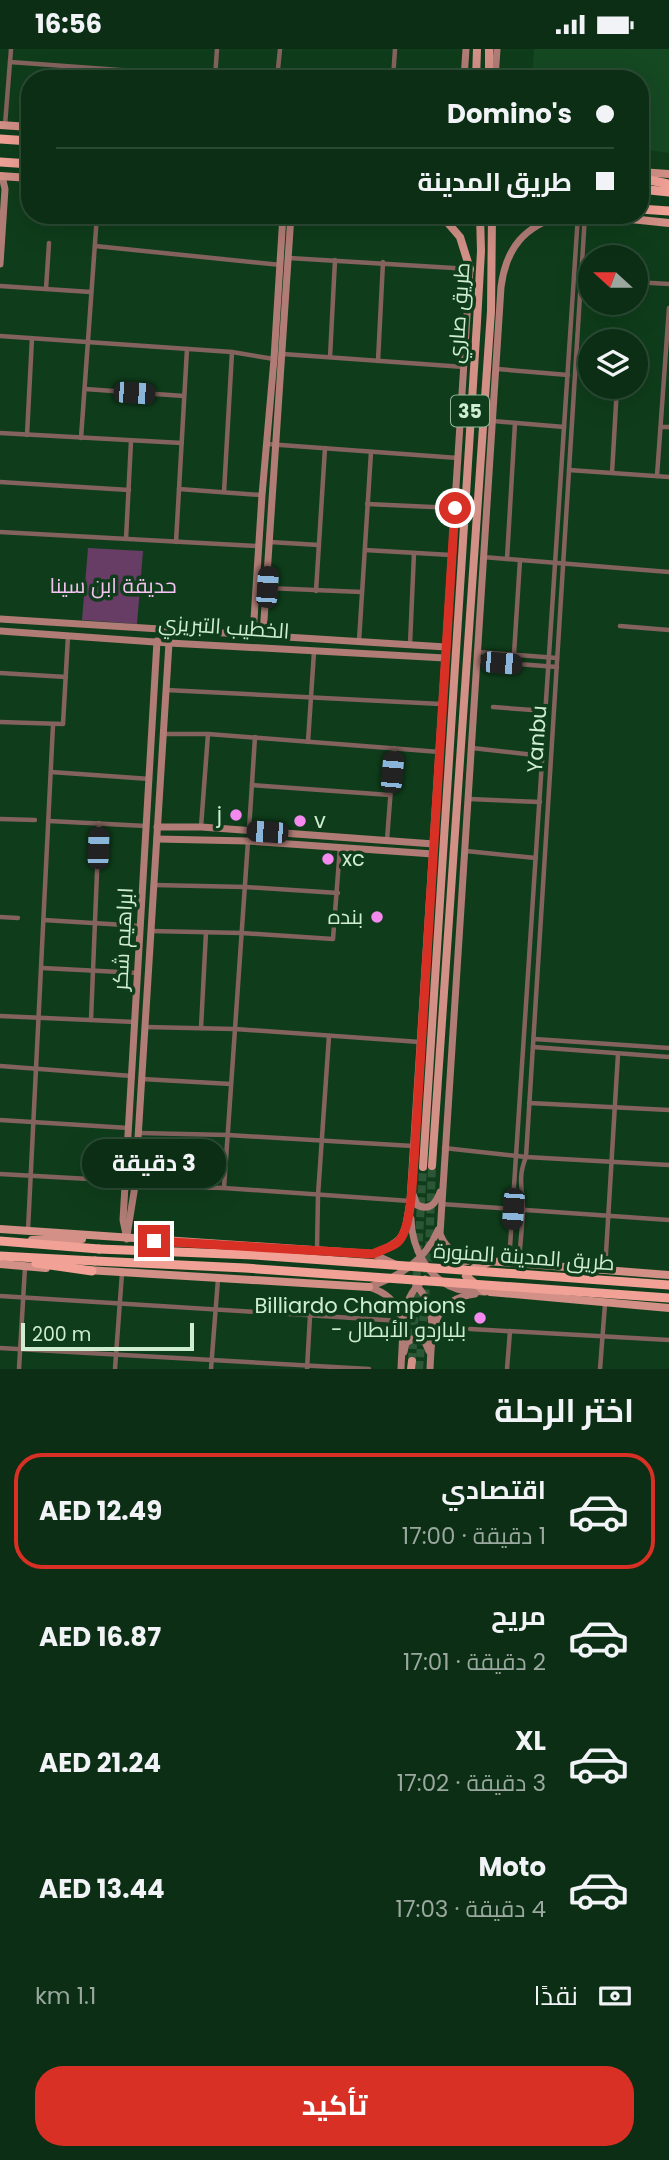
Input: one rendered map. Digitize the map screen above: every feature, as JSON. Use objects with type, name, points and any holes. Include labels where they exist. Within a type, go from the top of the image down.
[{"type":"highway","points":[[0,141],[21,142]]},
{"type":"highway","points":[[0,160],[21,163]]},
{"type":"highway","points":[[649,180],[669,184]]},
{"type":"highway","points":[[649,190],[669,191]]},
{"type":"highway","points":[[649,210],[669,211]]},
{"type":"highway","name":"طريق المدينة المنورة","points":[[0,1241],[99,1249],[254,1255],[669,1285]]},
{"type":"highway","name":"طريق المدينة المنورة","points":[[0,1257],[94,1266],[245,1268],[669,1298]]},
{"type":"main road","points":[[476,70],[477,49]]},
{"type":"main road","points":[[489,49],[489,70]]},
{"type":"main road","points":[[3,125],[21,126]]},
{"type":"main road","points":[[649,173],[669,174]]},
{"type":"main road","points":[[1,177],[21,178]]},
{"type":"main road","points":[[649,221],[669,223]]},
{"type":"main road","points":[[449,224],[460,237],[470,269]]},
{"type":"main road","name":"طريق صاري","points":[[423,1166],[477,322],[480,224]]},
{"type":"main road","name":"طريق صاري","points":[[423,1166],[471,606],[493,261],[492,224]]},
{"type":"main road","points":[[0,1229],[373,1254]]},
{"type":"main road","points":[[0,1241],[127,1239]]},
{"type":"main road","points":[[346,1252],[363,1260],[374,1270],[368,1280],[348,1285]]},
{"type":"main road","points":[[669,1275],[490,1261],[474,1268],[466,1276],[487,1292],[669,1308]]},
{"type":"main road","points":[[0,1264],[25,1267],[94,1266],[122,1273],[369,1287]]},
{"type":"street","points":[[3,125],[11,49]]},
{"type":"street","points":[[215,70],[217,49]]},
{"type":"street","points":[[278,70],[280,49]]},
{"type":"street","points":[[394,70],[395,49]]},
{"type":"street","points":[[465,70],[466,49]]},
{"type":"street","points":[[496,70],[497,49]]},
{"type":"street","points":[[10,62],[112,70]]},
{"type":"street","points":[[0,264],[5,188],[1,177]]},
{"type":"street","points":[[81,438],[96,224]]},
{"type":"street","points":[[253,635],[262,495],[275,359],[282,224]]},
{"type":"street","points":[[263,635],[291,224]]},
{"type":"street","points":[[490,1261],[458,1256],[443,1242],[440,1234],[443,1164],[466,851],[501,287],[509,254],[528,231],[543,224]]},
{"type":"street","name":"Yanbu","points":[[509,1262],[577,224]]},
{"type":"street","name":"Yanbu","points":[[583,245],[584,224]]},
{"type":"street","points":[[46,289],[49,243]]},
{"type":"street","points":[[94,246],[280,264],[335,260],[470,269],[413,1146],[423,1166],[414,1201],[419,1206],[432,1206],[438,1197],[443,1164]]},
{"type":"street","points":[[330,357],[335,260]]},
{"type":"street","points":[[378,361],[383,262]]},
{"type":"street","points":[[648,283],[669,284]]},
{"type":"street","points":[[0,286],[91,292]]},
{"type":"street","points":[[657,476],[666,381],[669,307]]},
{"type":"street","name":"Yanbu","points":[[519,1263],[523,1209],[519,1183],[520,1171],[526,1157],[530,1103],[579,315]]},
{"type":"street","points":[[0,336],[232,352],[275,359]]},
{"type":"street","points":[[27,435],[32,338]]},
{"type":"street","points":[[176,542],[187,349]]},
{"type":"street","points":[[224,492],[232,352]]},
{"type":"street","points":[[283,354],[464,367]]},
{"type":"street","points":[[496,369],[568,375]]},
{"type":"street","points":[[85,389],[184,396]]},
{"type":"street","points":[[611,473],[616,399]]},
{"type":"street","points":[[492,421],[564,427]]},
{"type":"street","points":[[507,559],[515,423]]},
{"type":"street","points":[[661,427],[669,427]]},
{"type":"street","points":[[0,433],[182,443]]},
{"type":"street","points":[[126,539],[131,441]]},
{"type":"street","points":[[267,444],[458,459]]},
{"type":"street","points":[[316,591],[325,448]]},
{"type":"street","points":[[359,641],[370,451]]},
{"type":"street","points":[[569,470],[669,477]]},
{"type":"street","points":[[0,482],[129,491]]},
{"type":"street","points":[[179,489],[262,495]]},
{"type":"street","points":[[367,505],[455,508]]},
{"type":"street","points":[[0,533],[259,547]]},
{"type":"street","points":[[270,542],[319,545]]},
{"type":"street","points":[[365,550],[452,555]]},
{"type":"street","points":[[410,644],[414,552]]},
{"type":"street","points":[[483,557],[669,572]]},
{"type":"street","points":[[514,655],[520,560]]},
{"type":"street","points":[[267,587],[362,593]]},
{"type":"street","name":"الخطيب التبريزي","points":[[0,619],[446,647]]},
{"type":"street","points":[[620,626],[669,630]]},
{"type":"street","name":"الخطيب التبريزي","points":[[0,631],[445,658]]},
{"type":"street","points":[[0,722],[63,724],[68,635]]},
{"type":"street","name":"ابراهيم شكر","points":[[127,1239],[124,1220],[157,641]]},
{"type":"street","points":[[127,1239],[135,1186],[141,1105],[169,643]]},
{"type":"street","points":[[309,741],[314,650]]},
{"type":"street","points":[[477,652],[558,658]]},
{"type":"street","points":[[477,661],[557,667]]},
{"type":"street","points":[[0,673],[66,677]]},
{"type":"street","points":[[166,690],[443,704]]},
{"type":"street","points":[[493,707],[546,711]]},
{"type":"street","points":[[29,1230],[53,725]]},
{"type":"street","points":[[163,734],[255,737],[440,752]]},
{"type":"street","points":[[201,827],[208,734]]},
{"type":"street","points":[[249,830],[255,737]]},
{"type":"street","points":[[387,840],[394,748]]},
{"type":"street","points":[[471,748],[543,756]]},
{"type":"street","points":[[51,772],[150,779]]},
{"type":"street","points":[[252,785],[390,795]]},
{"type":"street","points":[[468,799],[540,802]]},
{"type":"street","points":[[0,819],[35,820]]},
{"type":"street","points":[[49,821],[147,826]]},
{"type":"street","points":[[91,1020],[99,824]]},
{"type":"street","points":[[157,827],[201,827],[434,844]]},
{"type":"street","points":[[286,833],[286,844]]},
{"type":"street","points":[[157,839],[248,841],[433,854]]},
{"type":"street","points":[[224,1188],[248,841]]},
{"type":"street","points":[[151,931],[333,939],[340,847]]},
{"type":"street","points":[[466,851],[536,858]]},
{"type":"street","points":[[154,885],[245,887],[338,894]]},
{"type":"street","points":[[0,917],[18,918]]},
{"type":"street","points":[[44,920],[141,926]]},
{"type":"street","points":[[201,1028],[206,932]]},
{"type":"street","points":[[42,968],[139,973]]},
{"type":"street","points":[[0,1016],[136,1022]]},
{"type":"street","points":[[145,1027],[235,1029],[421,1042]]},
{"type":"street","points":[[317,1251],[318,1195],[329,1035]]},
{"type":"street","points":[[534,1038],[669,1048]]},
{"type":"street","points":[[533,1048],[669,1057]]},
{"type":"street","points":[[605,1269],[618,1054]]},
{"type":"street","points":[[0,1066],[133,1076]]},
{"type":"street","points":[[142,1079],[231,1084]]},
{"type":"street","points":[[530,1103],[669,1110]]},
{"type":"street","points":[[131,1105],[141,1105]]},
{"type":"street","points":[[0,1120],[130,1128]]},
{"type":"street","points":[[139,1133],[228,1135],[413,1146]]},
{"type":"street","points":[[444,1148],[526,1157],[669,1165]]},
{"type":"street","points":[[373,1254],[398,1243],[406,1226],[410,1201],[423,1166]]},
{"type":"street","points":[[0,1174],[127,1181]]},
{"type":"street","points":[[135,1186],[224,1188],[410,1201]]},
{"type":"street","points":[[410,1201],[411,1238],[433,1273],[459,1289],[487,1292]]},
{"type":"street","points":[[441,1203],[669,1220]]},
{"type":"street","points":[[369,1287],[404,1271],[422,1258],[438,1229],[441,1203]]},
{"type":"street","points":[[373,1254],[387,1258],[404,1271],[422,1291],[432,1312],[430,1369]]},
{"type":"street","points":[[401,1369],[406,1304],[417,1286],[433,1273],[464,1262],[490,1261]]},
{"type":"street","points":[[19,1369],[25,1267]]},
{"type":"street","points":[[115,1369],[122,1273]]},
{"type":"street","points":[[211,1369],[218,1277]]},
{"type":"street","points":[[369,1287],[382,1291],[392,1300],[400,1310],[403,1321]]},
{"type":"street","points":[[432,1339],[441,1309],[452,1299],[487,1292]]},
{"type":"street","points":[[0,1296],[403,1321]]},
{"type":"street","points":[[600,1369],[605,1303]]},
{"type":"street","points":[[307,1367],[310,1316]]},
{"type":"street","points":[[470,1329],[669,1340]]},
{"type":"street","points":[[507,1369],[510,1331]]},
{"type":"street","points":[[401,1369],[406,1343],[419,1338],[429,1347],[430,1369]]},
{"type":"street","points":[[0,1349],[369,1369]]},
{"type":"shaded area","points":[[534,49],[669,49],[669,153],[649,150],[649,70],[533,70]]},
{"type":"green space","name":"حديقة ابن سينا","points":[[88,548],[143,551],[137,624],[82,620]]},
{"type":"tunnel","points":[[419,1369],[429,1252],[432,1166]]},
{"type":"tunnel","points":[[412,1361],[423,1167]]},
{"type":"place","name":"j","points":[[236,815]]},
{"type":"place","name":"v","points":[[300,821]]},
{"type":"place","name":"xc","points":[[328,859]]},
{"type":"place","name":"بنده","points":[[377,917]]},
{"type":"place","name":"Billiardo Champions - بلياردو الأبطال","points":[[480,1318]]},
{"type":"route","points":[[154,1241],[373,1254],[398,1243],[402,1236],[410,1201],[414,1161],[455,508]]}]
